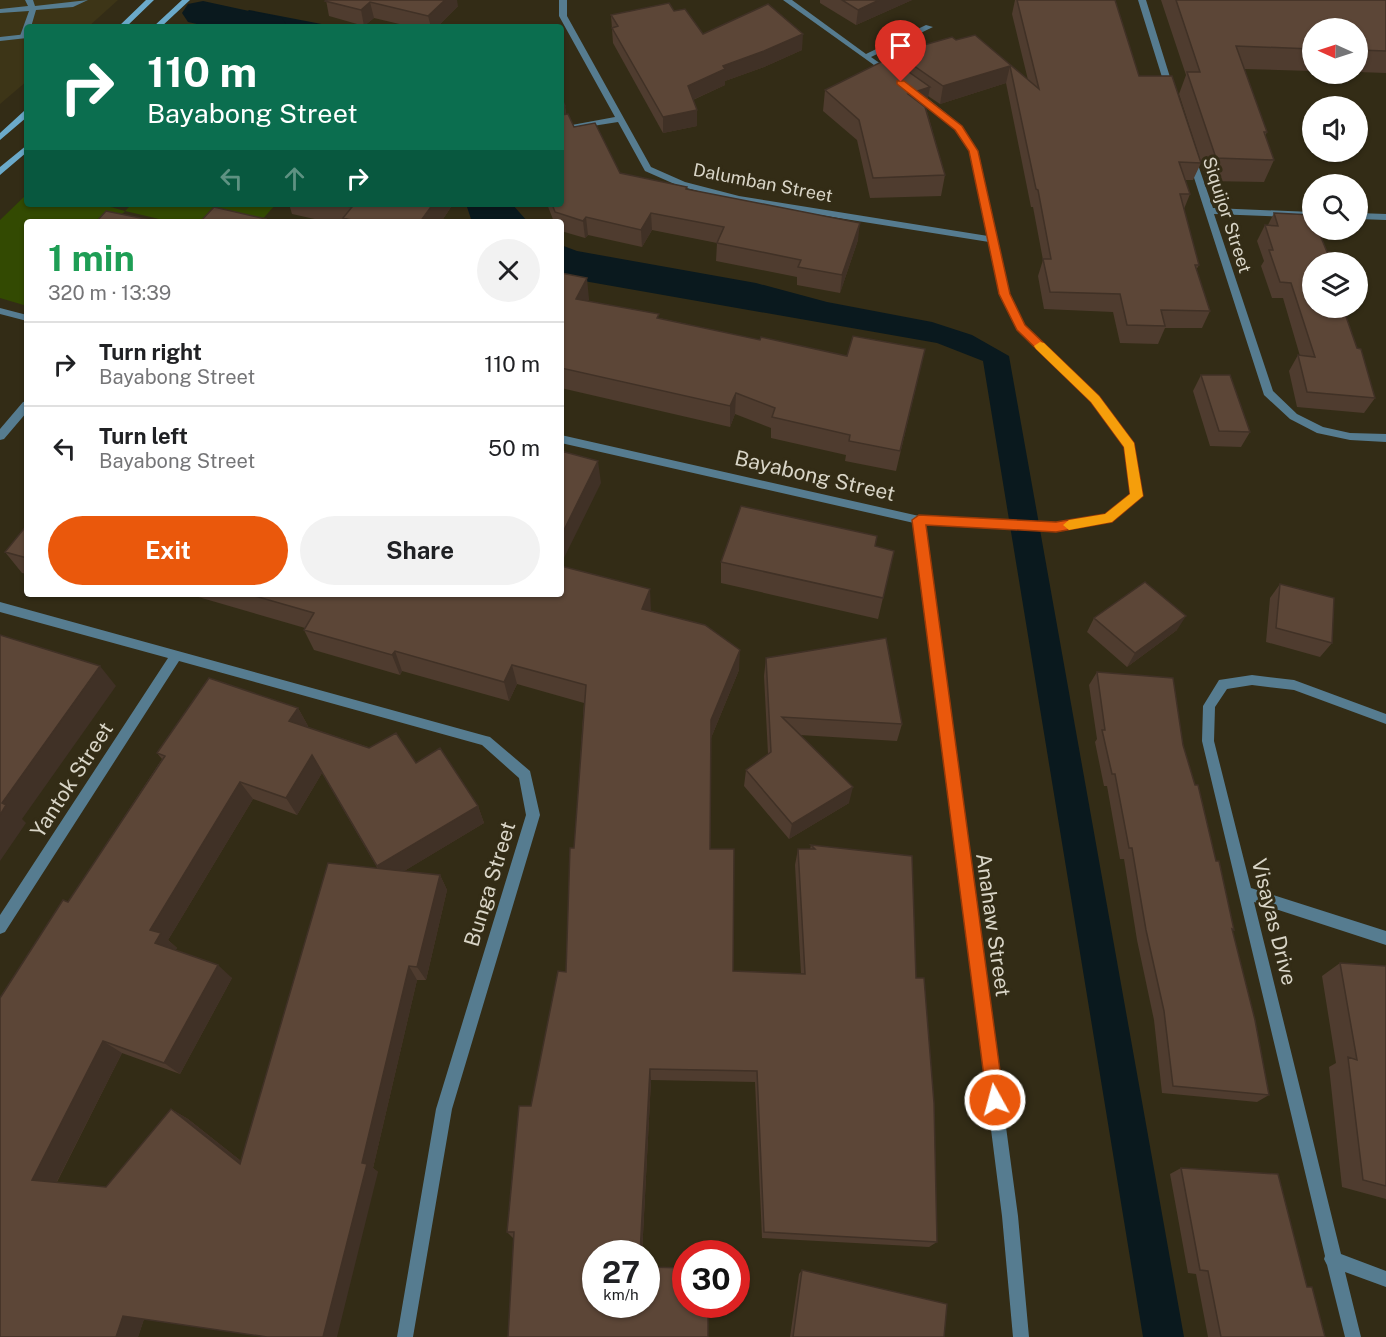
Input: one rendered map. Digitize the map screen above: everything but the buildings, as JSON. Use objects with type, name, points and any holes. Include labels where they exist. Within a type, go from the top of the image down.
[{"type":"main road","points":[[125,24],[150,0]]},
{"type":"main road","points":[[160,24],[186,0]]},
{"type":"main road","points":[[0,137],[24,116]]},
{"type":"main road","points":[[0,172],[24,151]]},
{"type":"street","points":[[29,0],[33,9],[29,24]]},
{"type":"street","points":[[0,11],[77,5],[84,0]]},
{"type":"street","name":"Dalumban Street","points":[[563,0],[563,16],[648,169],[682,184],[739,199],[992,240]]},
{"type":"street","points":[[787,0],[901,82]]},
{"type":"street","points":[[1142,0],[1173,100]]},
{"type":"street","points":[[866,57],[929,27]]},
{"type":"street","points":[[0,39],[24,36]]},
{"type":"street","name":"Bayabong Street","points":[[564,440],[919,520],[1056,527],[1108,519],[1137,496],[1130,446],[1095,399],[1021,327],[1005,294],[974,151],[959,128],[909,89]]},
{"type":"street","points":[[564,129],[620,120]]},
{"type":"street","name":"Siquijor Street","points":[[1187,145],[1268,392],[1283,410],[1304,425],[1336,434],[1386,438]]},
{"type":"street","points":[[1208,211],[1302,215]]},
{"type":"street","points":[[1368,216],[1386,217]]},
{"type":"street","points":[[0,311],[24,317]]},
{"type":"street","points":[[0,436],[24,408]]},
{"type":"street","name":"Anahaw Street","points":[[919,520],[1011,1216],[1021,1337]]},
{"type":"street","name":"Bunga Street","points":[[0,608],[486,741],[525,775],[533,815],[444,1109],[405,1337]]},
{"type":"street","name":"Yantok Street","points":[[0,927],[177,655]]},
{"type":"street","name":"Visayas Drive","points":[[1353,1337],[1208,741],[1209,706],[1223,684],[1252,680],[1294,685],[1386,719]]},
{"type":"street","points":[[1246,893],[1386,938]]},
{"type":"street","points":[[1332,1258],[1386,1279]]},
{"type":"shaded area","points":[[0,0],[118,0],[91,24],[24,24],[24,84],[0,104]]},
{"type":"shaded area","points":[[249,10],[321,24],[233,24]]},
{"type":"shaded area","points":[[467,207],[515,207],[525,219],[471,219]]},
{"type":"shaded area","points":[[564,246],[577,251],[756,283],[827,302],[932,322],[972,335],[1009,356],[1184,1337],[1143,1337],[983,361],[937,343],[564,278]]},
{"type":"green space","points":[[24,197],[24,207],[111,207],[125,211],[117,219],[24,219],[24,305],[0,298],[0,220]]},
{"type":"green space","points":[[129,207],[273,207],[263,219],[159,219],[125,211]]},
{"type":"waterway","points":[[203,13],[253,24]]},
{"type":"slow traffic","points":[[1040,346],[1095,399],[1130,446],[1137,496],[1108,519],[1069,525]]},
{"type":"route","points":[[901,82],[959,128],[974,151],[1005,294],[1021,327],[1095,399],[1130,446],[1137,496],[1108,519],[1056,527],[919,520],[995,1100]]}]
